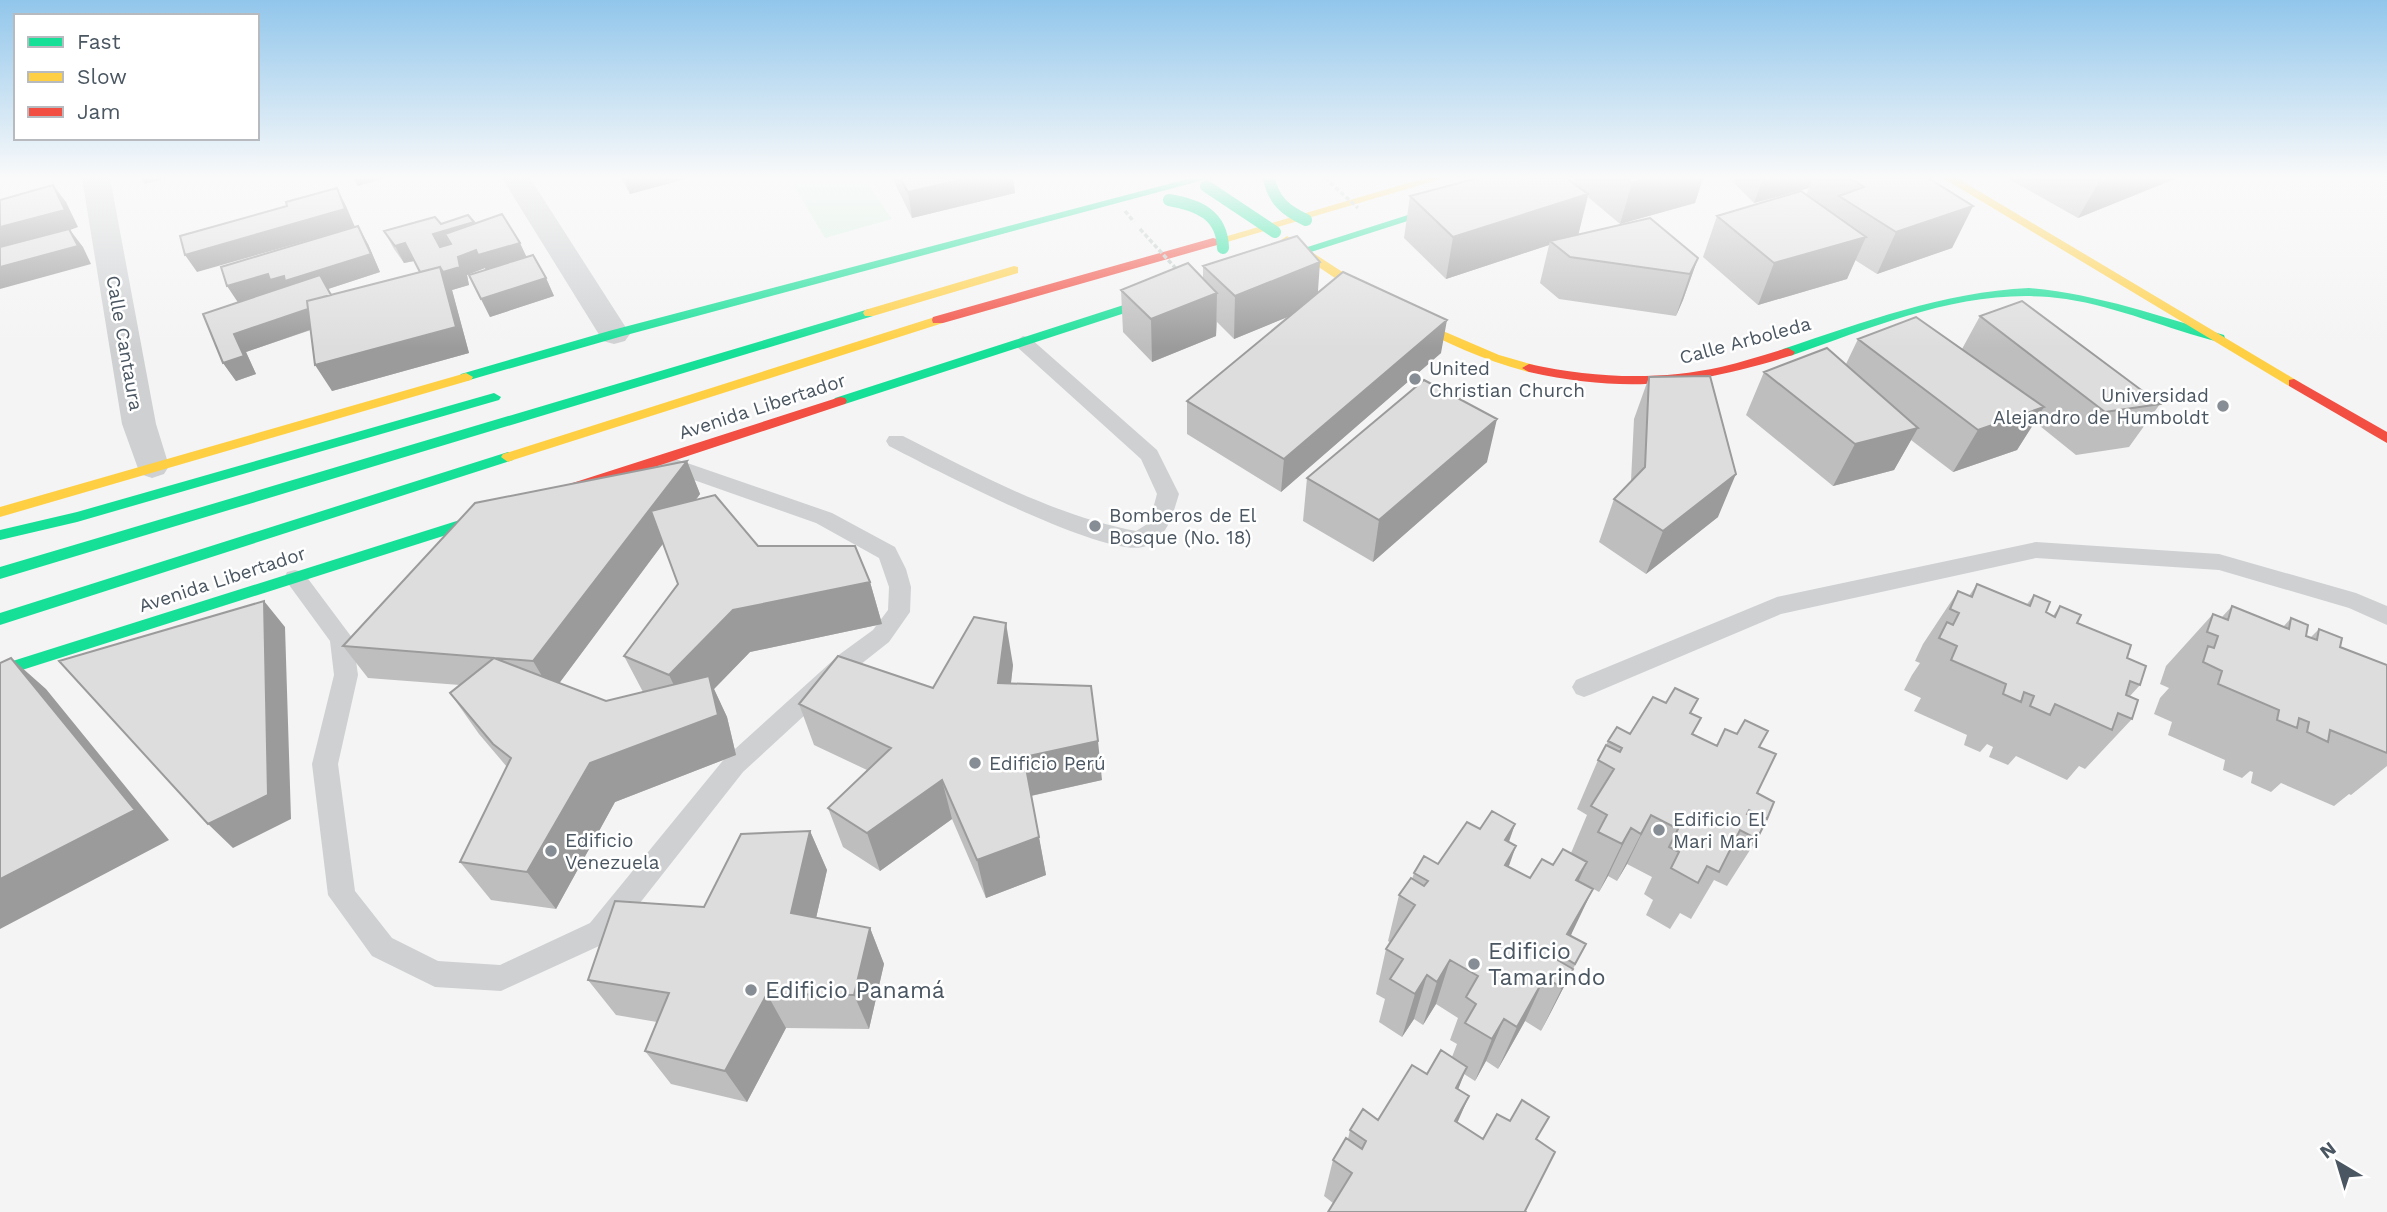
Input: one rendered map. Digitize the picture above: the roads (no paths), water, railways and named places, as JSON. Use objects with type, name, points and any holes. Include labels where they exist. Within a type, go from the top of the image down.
[{"type":"main road","points":[[0,512],[614,334],[997,235]]},
{"type":"main road","points":[[1222,253],[1225,235]]},
{"type":"main road","name":"Avenida Libertador","points":[[0,619],[937,320],[1235,235]]},
{"type":"main road","name":"Calle Arboleda","points":[[1279,235],[1382,305],[1425,329],[1553,375],[1604,381],[1660,382],[1708,375],[1932,306],[1993,293],[2040,292],[2091,301],[2219,338]]},
{"type":"main road","points":[[1239,271],[1350,235]]},
{"type":"main road","points":[[2045,235],[2387,438]]},
{"type":"main road","points":[[0,573],[1029,265],[954,271]]},
{"type":"main road","points":[[716,408],[1126,265]]},
{"type":"main road","name":"Avenida Libertador","points":[[546,498],[1023,342],[1188,282]]},
{"type":"main road","points":[[0,535],[77,517],[514,391]]},
{"type":"main road","name":"Avenida Libertador","points":[[0,671],[520,506]]},
{"type":"street","name":"Calle Cantaura","points":[[106,235],[139,424],[152,466]]},
{"type":"street","points":[[552,235],[614,334]]},
{"type":"lane","points":[[896,440],[975,482],[1104,535],[1139,540],[1158,527],[1168,494],[1150,455],[1023,342]]},
{"type":"lane","points":[[295,578],[341,639],[346,675],[325,764],[341,895],[382,947],[435,974],[500,978],[600,932],[734,765],[848,661],[881,636],[899,612],[900,587],[887,553],[824,518],[661,461]]},
{"type":"lane","points":[[1584,687],[1777,606],[2036,550],[2219,562],[2356,602],[2387,616]]},
{"type":"place","name":"United Christian Church","points":[[1415,379]]},
{"type":"place","name":"Universidad Alejandro de Humboldt","points":[[2223,406]]},
{"type":"place","name":"Bomberos de El Bosque (No. 18)","points":[[1095,526]]},
{"type":"place","name":"Edificio Perú","points":[[975,763]]},
{"type":"place","name":"Edificio El Mari Mari","points":[[1659,830]]},
{"type":"place","name":"Edificio Venezuela","points":[[551,851]]},
{"type":"place","name":"Edificio Tamarindo","points":[[1474,964]]},
{"type":"place","name":"Edificio Panamá","points":[[751,990]]}]
